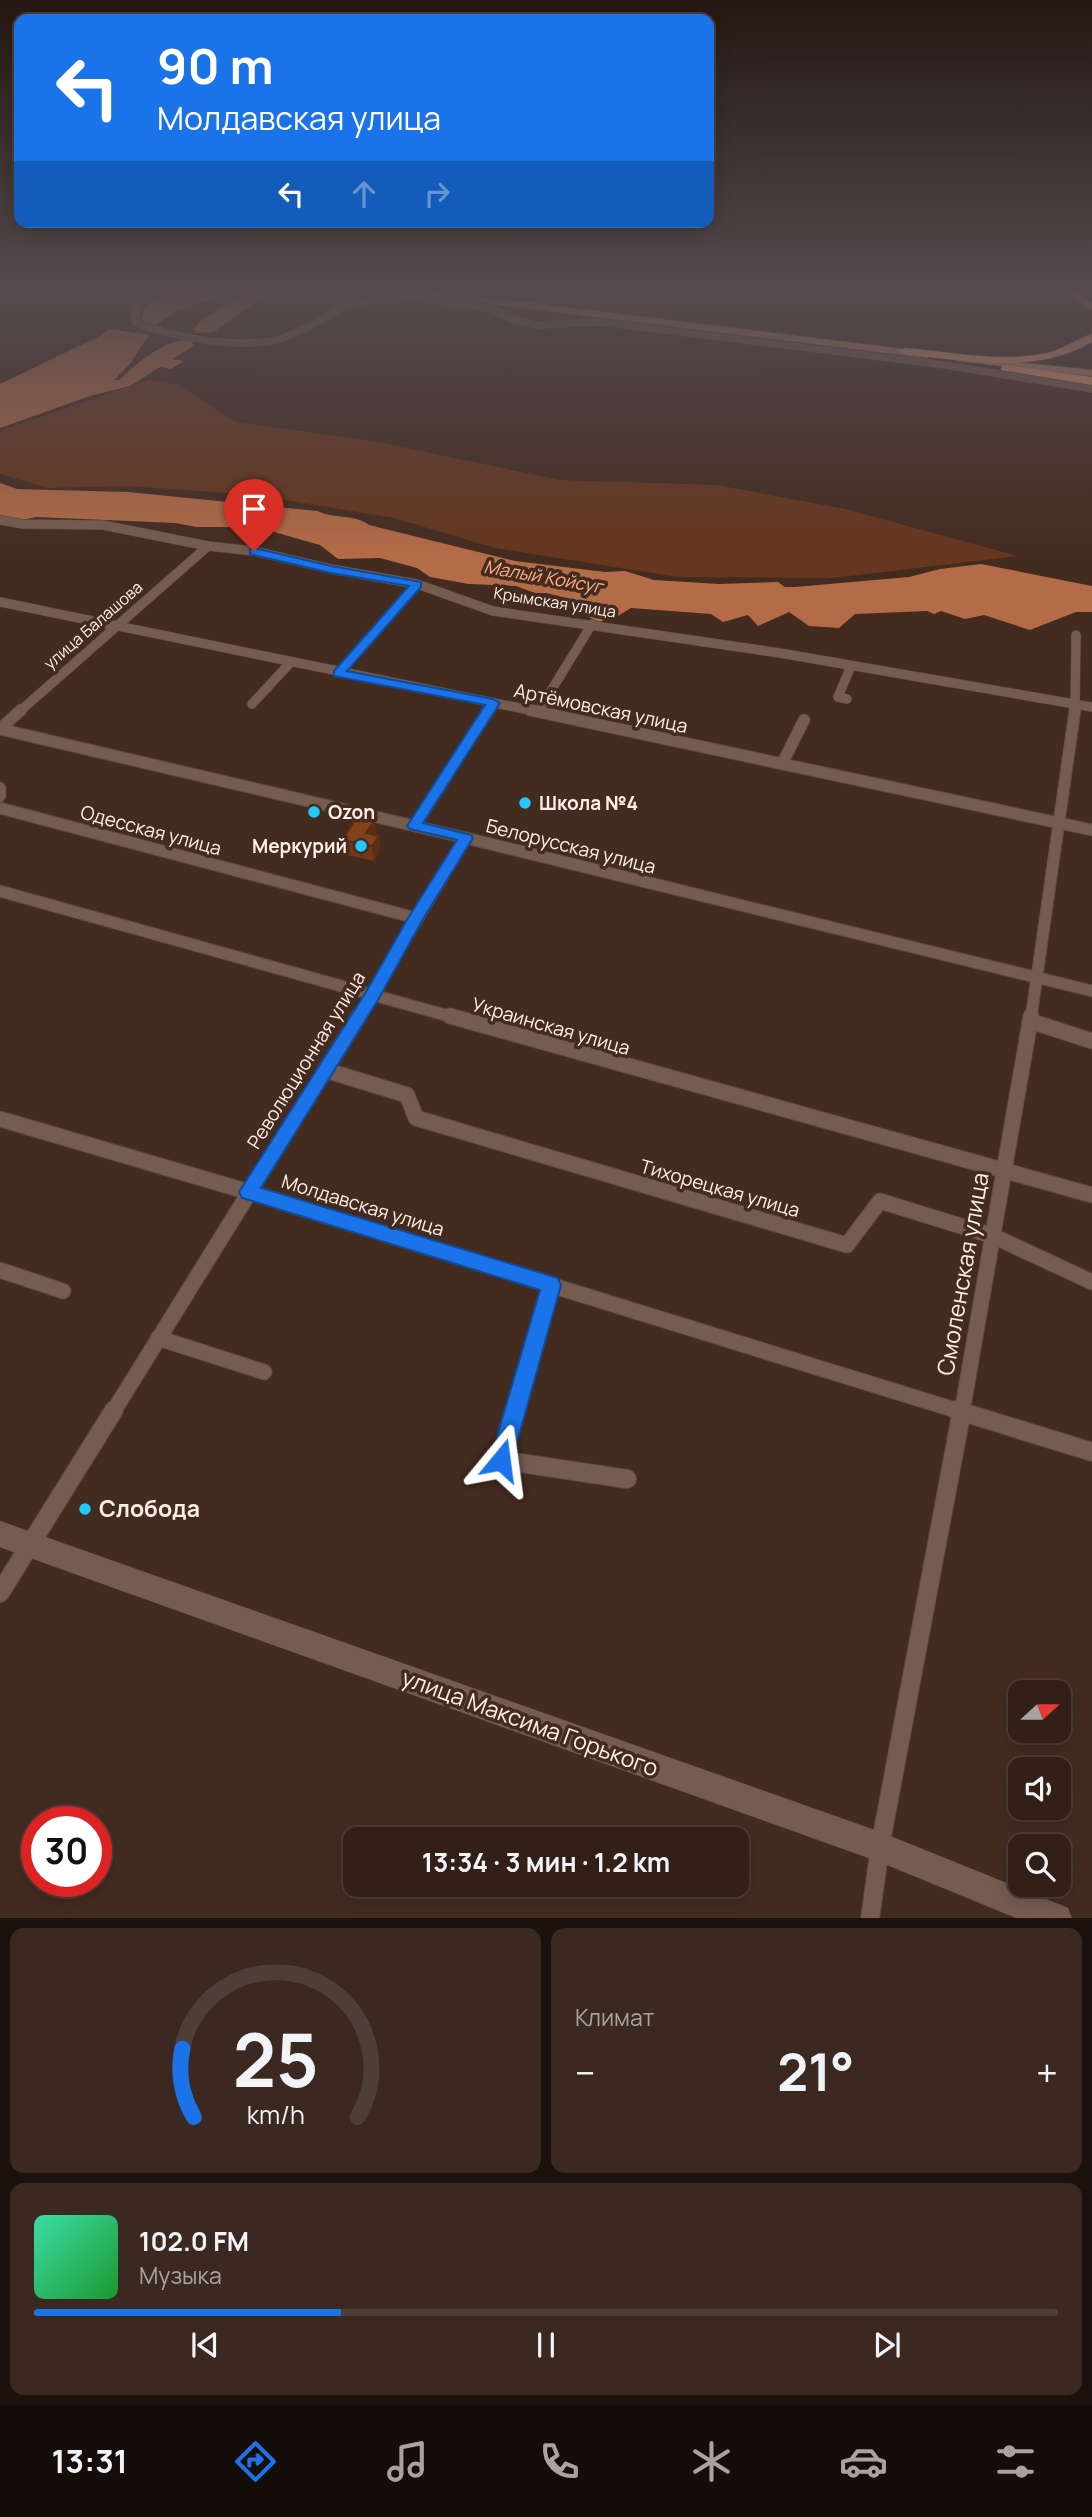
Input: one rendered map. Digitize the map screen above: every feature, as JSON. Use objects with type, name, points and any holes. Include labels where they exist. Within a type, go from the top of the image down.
[{"type":"main road","name":"улица Максима Горького","points":[[0,1534],[880,1847],[1056,1918]]},
{"type":"street","points":[[1034,380],[1092,389]]},
{"type":"street","name":"Крымская улица","points":[[1,520],[22,524],[103,525],[208,546],[254,551],[331,569],[417,584],[494,611],[851,666],[1092,707]]},
{"type":"street","name":"улица Балашова","points":[[0,729],[208,546]]},
{"type":"street","points":[[338,673],[417,584]]},
{"type":"street","name":"Артёмовская улица","points":[[0,602],[538,712],[1092,830]]},
{"type":"street","points":[[538,712],[592,625]]},
{"type":"street","name":"Смоленская улица","points":[[870,1918],[880,1847],[962,1410],[1038,978],[1076,704],[1076,635]]},
{"type":"street","points":[[252,704],[290,663]]},
{"type":"street","points":[[847,699],[838,697],[851,666]]},
{"type":"street","points":[[415,826],[493,703]]},
{"type":"street","points":[[782,764],[804,720]]},
{"type":"street","name":"Белорусская улица","points":[[0,729],[466,838],[1092,991]]},
{"type":"street","points":[[0,788],[0,796]]},
{"type":"street","name":"Одесская улица","points":[[0,808],[416,918]]},
{"type":"street","name":"Революционная улица","points":[[0,1592],[372,996],[466,838]]},
{"type":"street","name":"Украинская улица","points":[[0,891],[1004,1173],[1092,1195]]},
{"type":"street","points":[[1030,1021],[1092,1041]]},
{"type":"street","name":"Тихорецкая улица","points":[[325,1070],[407,1095],[416,1118],[847,1245],[880,1201],[993,1236],[1092,1282]]},
{"type":"street","name":"Молдавская улица","points":[[0,1119],[249,1192],[1092,1452]]},
{"type":"street","points":[[0,1270],[63,1291]]},
{"type":"street","points":[[551,1285],[501,1460],[627,1479]]},
{"type":"street","points":[[158,1338],[264,1373]]},
{"type":"shaded area","points":[[149,380],[178,384],[235,422],[373,441],[560,480],[717,485],[845,509],[1018,556],[833,578],[677,577],[495,548],[394,518],[255,495],[127,486],[48,488],[0,474],[2,430]]},
{"type":"water","points":[[9,380],[140,380],[130,386],[90,396],[0,428],[0,384]]},
{"type":"water","name":"Малый Койсуг","points":[[0,483],[17,489],[128,492],[317,511],[515,561],[605,572],[625,571],[654,580],[719,584],[778,582],[785,587],[795,587],[909,577],[940,569],[981,564],[1092,586],[1092,612],[1076,612],[1030,630],[984,615],[965,619],[941,611],[934,614],[927,611],[855,614],[839,628],[809,626],[789,612],[758,626],[748,615],[723,622],[711,614],[631,608],[616,617],[599,622],[589,617],[574,600],[535,593],[516,586],[469,584],[430,577],[417,568],[380,558],[338,559],[320,545],[274,532],[261,533],[239,527],[197,527],[175,523],[36,517],[22,520],[0,516]]},
{"type":"building","points":[[357,817],[374,821],[366,833],[379,836],[372,846],[342,840]]},
{"type":"place","name":"Школа №4","points":[[525,803]]},
{"type":"place","name":"Ozon","points":[[314,812]]},
{"type":"place","name":"Меркурий","points":[[361,846]]},
{"type":"place","name":"Слобода","points":[[85,1509]]},
{"type":"route","points":[[254,551],[331,569],[417,584],[338,673],[493,703],[415,826],[466,838],[372,996],[249,1192],[551,1285],[501,1460]]}]
